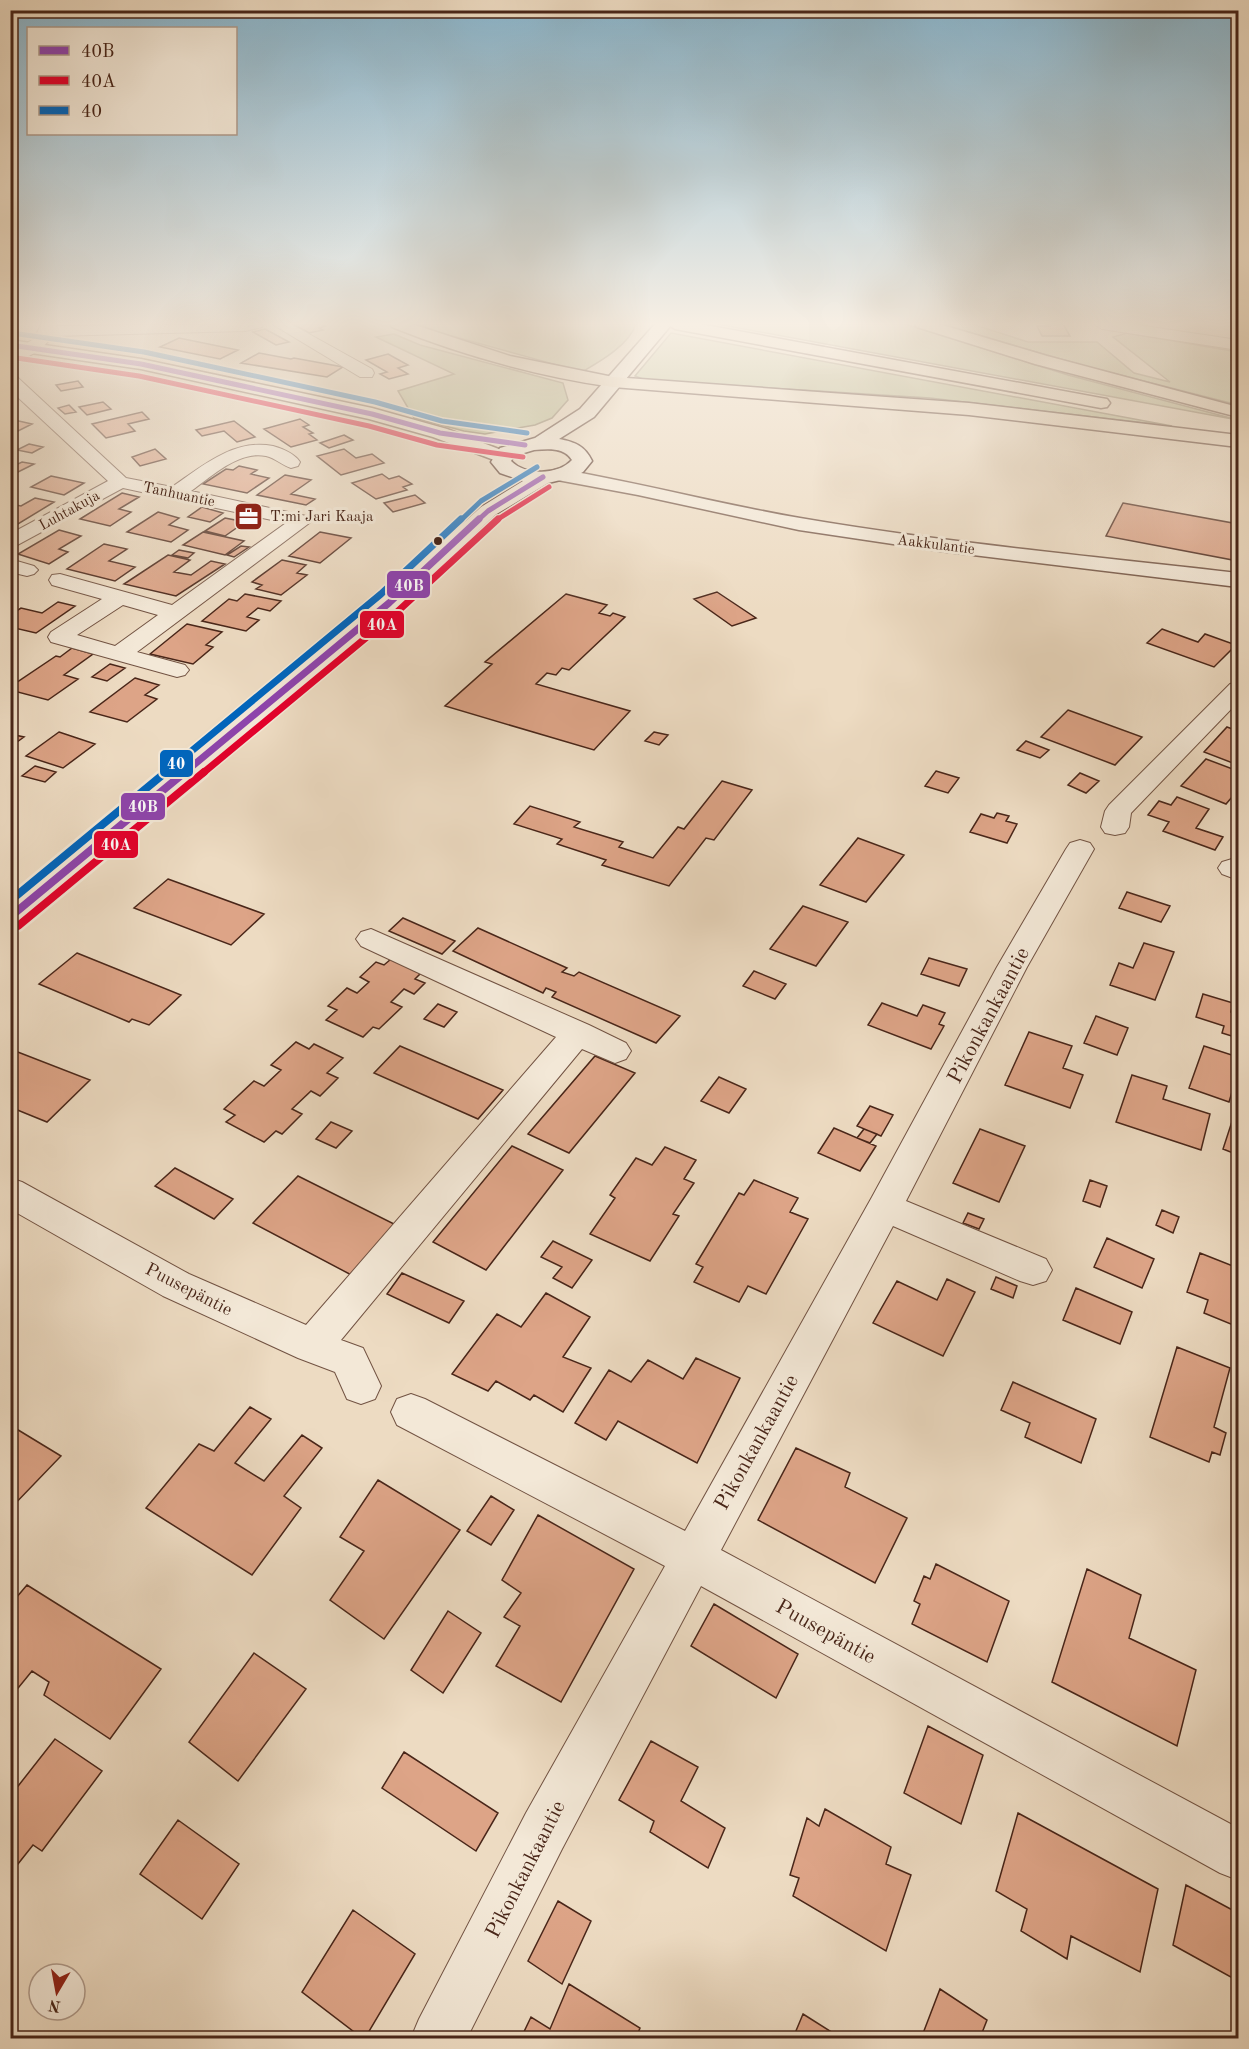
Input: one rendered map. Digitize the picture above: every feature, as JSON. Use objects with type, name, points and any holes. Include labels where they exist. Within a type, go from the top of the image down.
[{"type":"highway","points":[[1064,420],[1239,441]]},
{"type":"highway","points":[[1193,420],[1239,428]]},
{"type":"street","name":"Tanhuantie","points":[[53,420],[120,482],[302,521],[119,654]]},
{"type":"street","points":[[392,420],[440,433]]},
{"type":"street","points":[[488,510],[507,452],[532,444],[575,420]]},
{"type":"street","points":[[10,917],[389,603],[488,510],[579,458],[586,420]]},
{"type":"street","name":"Aakkulantie","points":[[440,433],[532,444],[562,445],[579,458],[638,489]]},
{"type":"street","name":"Aakkulantie","points":[[440,433],[503,462],[520,475],[551,476],[638,489],[799,524],[888,538],[1239,580]]},
{"type":"street","points":[[176,493],[234,453],[263,449],[280,452],[291,462]]},
{"type":"street","name":"Luhtakuja","points":[[13,539],[120,482]]},
{"type":"street","points":[[60,580],[176,613]]},
{"type":"street","points":[[120,597],[59,637],[177,670]]},
{"type":"street","points":[[1115,827],[1118,811],[1239,689]]},
{"type":"street","name":"Pikonkankaantie","points":[[438,2038],[544,1831],[885,1207],[1012,967],[1080,849]]},
{"type":"street","points":[[371,939],[615,1051]]},
{"type":"street","points":[[312,1347],[578,1033]]},
{"type":"street","name":"Puusepäntie","points":[[10,1192],[176,1285],[312,1347],[349,1360],[361,1386]]},
{"type":"street","points":[[885,1207],[1033,1270]]},
{"type":"street","name":"Puusepäntie","points":[[411,1412],[693,1558],[1239,1855]]},
{"type":"green space","points":[[420,420],[548,420],[535,425],[485,434]]},
{"type":"green space","points":[[1117,420],[1138,420],[1172,426]]},
{"type":"building","points":[[10,420],[32,424],[10,435]]},
{"type":"building","points":[[110,420],[146,420],[128,424],[135,431],[106,438],[92,424]]},
{"type":"building","points":[[301,420],[309,425],[303,427],[313,433],[309,434],[317,440],[291,447],[264,429]]},
{"type":"building","points":[[234,421],[255,437],[237,442],[224,431],[202,436],[196,430]]},
{"type":"building","points":[[344,435],[353,440],[329,448],[320,443]]},
{"type":"building","points":[[29,444],[43,447],[32,453],[17,450]]},
{"type":"building","points":[[155,449],[166,459],[140,466],[132,457]]},
{"type":"building","points":[[344,449],[356,458],[372,454],[384,463],[341,475],[317,456]]},
{"type":"building","points":[[22,462],[34,464],[10,476],[10,463],[16,465]]},
{"type":"building","points":[[239,466],[257,470],[251,474],[269,478],[247,493],[203,484],[226,469],[233,470]]},
{"type":"building","points":[[382,474],[389,479],[399,476],[412,484],[403,487],[407,490],[376,499],[352,483]]},
{"type":"building","points":[[285,475],[311,480],[291,494],[315,499],[306,505],[257,495]]},
{"type":"building","points":[[51,476],[84,483],[64,495],[31,487]]},
{"type":"building","points":[[122,493],[139,497],[119,509],[131,512],[110,526],[80,519]]},
{"type":"building","points":[[415,495],[425,503],[393,512],[384,503]]},
{"type":"building","points":[[35,498],[54,502],[18,524],[10,522],[10,504],[21,506]]},
{"type":"building","points":[[1123,503],[1238,524],[1238,561],[1106,536]]},
{"type":"building","points":[[202,507],[223,513],[210,522],[188,517]]},
{"type":"building","points":[[158,512],[179,518],[169,525],[188,530],[171,542],[127,532]]},
{"type":"building","points":[[225,518],[245,522],[225,536],[205,531]]},
{"type":"building","points":[[59,530],[81,536],[59,549],[68,552],[49,564],[18,554]]},
{"type":"building","points":[[203,532],[244,541],[225,555],[183,545]]},
{"type":"building","points":[[320,532],[351,538],[320,563],[289,556]]},
{"type":"building","points":[[104,544],[127,549],[109,561],[135,567],[115,581],[67,569]]},
{"type":"building","points":[[241,546],[249,547],[234,557],[227,555]]},
{"type":"building","points":[[179,550],[194,553],[188,558],[172,555]]},
{"type":"building","points":[[168,555],[190,560],[174,572],[191,575],[211,561],[225,564],[176,596],[124,584]]},
{"type":"building","points":[[282,560],[306,565],[297,573],[307,575],[281,595],[256,589],[262,585],[252,582]]},
{"type":"building","points":[[717,592],[756,618],[732,626],[694,599]]},
{"type":"building","points":[[245,594],[281,601],[270,611],[258,608],[247,617],[259,620],[246,631],[202,621],[229,599],[237,601]]},
{"type":"building","points":[[566,594],[607,605],[599,613],[610,616],[613,613],[625,617],[569,670],[562,668],[556,675],[547,673],[536,684],[630,711],[594,750],[445,706],[492,664],[485,662]]},
{"type":"building","points":[[58,602],[75,606],[36,633],[10,627],[10,615],[21,608],[42,613]]},
{"type":"building","points":[[187,624],[222,632],[206,645],[213,647],[193,664],[150,654]]},
{"type":"building","points":[[1162,629],[1198,642],[1205,634],[1236,645],[1214,667],[1147,643]]},
{"type":"building","points":[[72,648],[93,654],[64,675],[78,679],[48,700],[10,690],[10,687]]},
{"type":"building","points":[[110,664],[125,668],[107,681],[92,677]]},
{"type":"building","points":[[135,678],[159,685],[145,695],[157,699],[127,722],[90,712]]},
{"type":"building","points":[[1068,710],[1142,737],[1115,765],[1041,737]]},
{"type":"building","points":[[1227,727],[1238,731],[1238,765],[1204,752]]},
{"type":"building","points":[[59,732],[95,744],[63,768],[26,756]]},
{"type":"building","points":[[654,732],[668,735],[659,745],[645,741]]},
{"type":"building","points":[[10,734],[24,737],[10,747]]},
{"type":"building","points":[[1026,741],[1049,750],[1040,758],[1017,750]]},
{"type":"building","points":[[1206,759],[1238,771],[1238,790],[1226,804],[1181,786]]},
{"type":"building","points":[[35,766],[56,772],[45,782],[22,776]]},
{"type":"building","points":[[936,771],[959,778],[948,793],[925,786]]},
{"type":"building","points":[[1080,773],[1099,781],[1086,793],[1068,785]]},
{"type":"building","points":[[722,781],[752,790],[714,840],[706,838],[669,886],[602,865],[606,860],[557,844],[562,839],[514,824],[530,806],[580,822],[574,827],[623,842],[619,847],[653,858],[678,827],[684,829]]},
{"type":"building","points":[[1177,797],[1209,809],[1196,828],[1223,837],[1215,850],[1163,831],[1169,822],[1148,815],[1159,801],[1171,805]]},
{"type":"building","points":[[997,813],[1009,816],[1006,821],[1017,824],[1007,843],[970,832],[981,814],[994,818]]},
{"type":"building","points":[[858,838],[904,855],[866,902],[820,885]]},
{"type":"building","points":[[168,879],[264,914],[231,945],[134,908]]},
{"type":"building","points":[[1127,892],[1170,906],[1161,922],[1119,908]]},
{"type":"building","points":[[803,906],[848,922],[816,966],[770,949]]},
{"type":"building","points":[[403,918],[455,941],[442,954],[389,931]]},
{"type":"building","points":[[478,928],[567,968],[562,972],[574,976],[579,972],[680,1016],[656,1043],[552,997],[556,992],[546,988],[543,993],[453,951]]},
{"type":"building","points":[[1144,943],[1174,952],[1155,1000],[1110,985],[1119,963],[1133,968]]},
{"type":"building","points":[[77,953],[181,995],[149,1025],[132,1019],[129,1022],[39,984]]},
{"type":"building","points":[[929,958],[967,969],[959,986],[921,974]]},
{"type":"building","points":[[391,959],[422,972],[415,979],[425,983],[414,994],[404,989],[391,1002],[402,1007],[379,1029],[373,1027],[363,1037],[326,1020],[337,1010],[328,1006],[347,988],[357,993],[369,982],[360,977],[376,962],[384,965]]},
{"type":"building","points":[[754,971],[786,984],[775,999],[743,986]]},
{"type":"building","points":[[1203,994],[1233,1003],[1231,1012],[1238,1015],[1238,1038],[1222,1033],[1224,1026],[1196,1017]]},
{"type":"building","points":[[882,1003],[917,1016],[923,1005],[945,1013],[939,1024],[944,1026],[931,1049],[868,1025]]},
{"type":"building","points":[[438,1004],[457,1012],[444,1027],[424,1019]]},
{"type":"building","points":[[1096,1016],[1128,1028],[1117,1055],[1084,1043]]},
{"type":"building","points":[[1029,1032],[1072,1046],[1063,1068],[1083,1075],[1070,1108],[1005,1085]]},
{"type":"building","points":[[296,1042],[309,1049],[314,1044],[343,1058],[327,1073],[338,1078],[320,1096],[311,1091],[292,1109],[302,1114],[282,1134],[276,1131],[264,1142],[226,1122],[235,1115],[224,1109],[254,1081],[264,1086],[281,1070],[271,1065]]},
{"type":"building","points":[[400,1046],[503,1090],[478,1119],[374,1073]]},
{"type":"building","points":[[1204,1046],[1238,1057],[1238,1072],[1229,1102],[1189,1088]]},
{"type":"building","points":[[10,1049],[90,1080],[47,1122],[10,1107]]},
{"type":"building","points":[[595,1056],[635,1073],[569,1153],[528,1134]]},
{"type":"building","points":[[1132,1075],[1167,1086],[1163,1099],[1210,1114],[1201,1150],[1116,1122]]},
{"type":"building","points":[[719,1077],[746,1089],[729,1113],[701,1101]]},
{"type":"building","points":[[1238,1103],[1238,1155],[1223,1149]]},
{"type":"building","points":[[870,1106],[893,1115],[881,1136],[857,1126]]},
{"type":"building","points":[[331,1122],[352,1131],[336,1148],[316,1139]]},
{"type":"building","points":[[834,1128],[876,1146],[860,1171],[818,1153]]},
{"type":"building","points":[[864,1129],[877,1134],[870,1143],[857,1138]]},
{"type":"building","points":[[980,1129],[1025,1146],[999,1202],[953,1183]]},
{"type":"building","points":[[512,1146],[563,1170],[486,1270],[433,1242]]},
{"type":"building","points":[[665,1147],[696,1160],[684,1179],[694,1183],[673,1214],[679,1216],[650,1261],[590,1234],[615,1198],[610,1195],[636,1158],[652,1165]]},
{"type":"building","points":[[175,1168],[233,1199],[214,1219],[155,1186]]},
{"type":"building","points":[[298,1176],[402,1228],[359,1279],[253,1223]]},
{"type":"building","points":[[754,1180],[798,1198],[790,1212],[808,1219],[766,1294],[748,1286],[739,1302],[694,1282],[703,1267],[696,1264],[739,1193],[744,1195]]},
{"type":"building","points":[[1090,1180],[1107,1186],[1100,1207],[1083,1201]]},
{"type":"building","points":[[1162,1210],[1179,1217],[1173,1233],[1156,1225]]},
{"type":"building","points":[[968,1213],[984,1219],[979,1229],[963,1223]]},
{"type":"building","points":[[1107,1238],[1154,1259],[1142,1288],[1094,1267]]},
{"type":"building","points":[[553,1241],[592,1260],[572,1288],[553,1278],[562,1267],[541,1257]]},
{"type":"building","points":[[1200,1253],[1238,1268],[1238,1327],[1204,1313],[1208,1300],[1187,1292]]},
{"type":"building","points":[[402,1273],[464,1301],[449,1323],[387,1294]]},
{"type":"building","points":[[996,1277],[1017,1286],[1013,1298],[991,1289]]},
{"type":"building","points":[[947,1279],[975,1292],[943,1356],[873,1323],[897,1281],[937,1300]]},
{"type":"building","points":[[1076,1288],[1132,1312],[1120,1344],[1063,1320]]},
{"type":"building","points":[[546,1293],[590,1317],[563,1357],[591,1368],[563,1412],[534,1395],[530,1400],[496,1381],[488,1391],[452,1374],[497,1314],[521,1327]]},
{"type":"building","points":[[1177,1347],[1230,1368],[1214,1427],[1226,1433],[1220,1455],[1212,1452],[1209,1462],[1150,1437]]},
{"type":"building","points":[[696,1358],[740,1378],[697,1463],[618,1421],[606,1440],[575,1423],[609,1370],[631,1382],[648,1360],[683,1379]]},
{"type":"building","points":[[1013,1382],[1096,1419],[1081,1463],[1025,1437],[1030,1423],[1001,1410]]},
{"type":"building","points":[[250,1407],[271,1419],[235,1463],[264,1481],[302,1435],[322,1448],[284,1496],[301,1508],[252,1575],[146,1508],[199,1444],[214,1451]]},
{"type":"building","points":[[10,1425],[61,1456],[10,1509]]},
{"type":"building","points":[[796,1448],[850,1473],[845,1487],[907,1518],[875,1583],[758,1520]]},
{"type":"building","points":[[378,1480],[460,1530],[384,1639],[330,1600],[364,1551],[340,1537]]},
{"type":"building","points":[[491,1496],[514,1510],[491,1545],[467,1531]]},
{"type":"building","points":[[538,1515],[634,1569],[561,1702],[496,1666],[520,1626],[504,1617],[521,1593],[502,1580]]},
{"type":"building","points":[[936,1564],[1009,1601],[987,1662],[912,1624],[920,1604],[914,1601],[924,1576],[930,1579]]},
{"type":"building","points":[[1087,1569],[1141,1595],[1129,1638],[1196,1670],[1177,1746],[1052,1682]]},
{"type":"building","points":[[27,1585],[161,1669],[110,1739],[44,1695],[49,1682],[32,1671],[10,1698],[10,1605]]},
{"type":"building","points":[[714,1604],[798,1654],[776,1698],[691,1646]]},
{"type":"building","points":[[448,1611],[481,1633],[443,1693],[411,1670]]},
{"type":"building","points":[[254,1653],[306,1689],[238,1781],[189,1742]]},
{"type":"building","points":[[928,1726],[983,1755],[961,1824],[904,1793]]},
{"type":"building","points":[[55,1739],[102,1771],[42,1851],[33,1845],[10,1874],[10,1787],[15,1790]]},
{"type":"building","points":[[651,1741],[698,1767],[681,1801],[725,1828],[708,1868],[650,1832],[654,1821],[619,1800]]},
{"type":"building","points":[[404,1752],[498,1813],[476,1851],[382,1788]]},
{"type":"building","points":[[825,1809],[891,1847],[886,1864],[911,1875],[886,1951],[793,1896],[799,1878],[790,1875],[807,1818],[819,1826]]},
{"type":"building","points":[[1018,1813],[1158,1889],[1140,1972],[1071,1936],[1067,1959],[1021,1931],[1027,1909],[996,1891]]},
{"type":"building","points":[[178,1820],[239,1864],[202,1919],[140,1874]]},
{"type":"building","points":[[1186,1885],[1238,1913],[1238,1981],[1173,1945]]},
{"type":"building","points":[[558,1901],[591,1921],[562,1984],[528,1961]]},
{"type":"building","points":[[353,1910],[415,1954],[365,2038],[302,1992]]},
{"type":"building","points":[[569,1984],[640,2028],[636,2038],[521,2038],[531,2017],[550,2029]]},
{"type":"building","points":[[940,1989],[987,2020],[980,2038],[926,2038],[922,2036]]},
{"type":"building","points":[[803,2014],[841,2038],[793,2038]]},
{"type":"transit line","name":"40A","points":[[340,420],[437,445],[523,457]]},
{"type":"transit line","name":"40B","points":[[392,420],[440,433],[525,445]]},
{"type":"transit line","name":"40","points":[[437,420],[527,433]]},
{"type":"transit line","name":"40","points":[[10,901],[381,594],[481,501],[537,467]]},
{"type":"transit line","name":"40B","points":[[10,917],[389,603],[488,511],[543,477]]},
{"type":"transit line","name":"40A","points":[[18,926],[397,612],[495,521],[549,487]]},
{"type":"place","name":"T:mi Jari Kaaja","points":[[249,516]]}]
